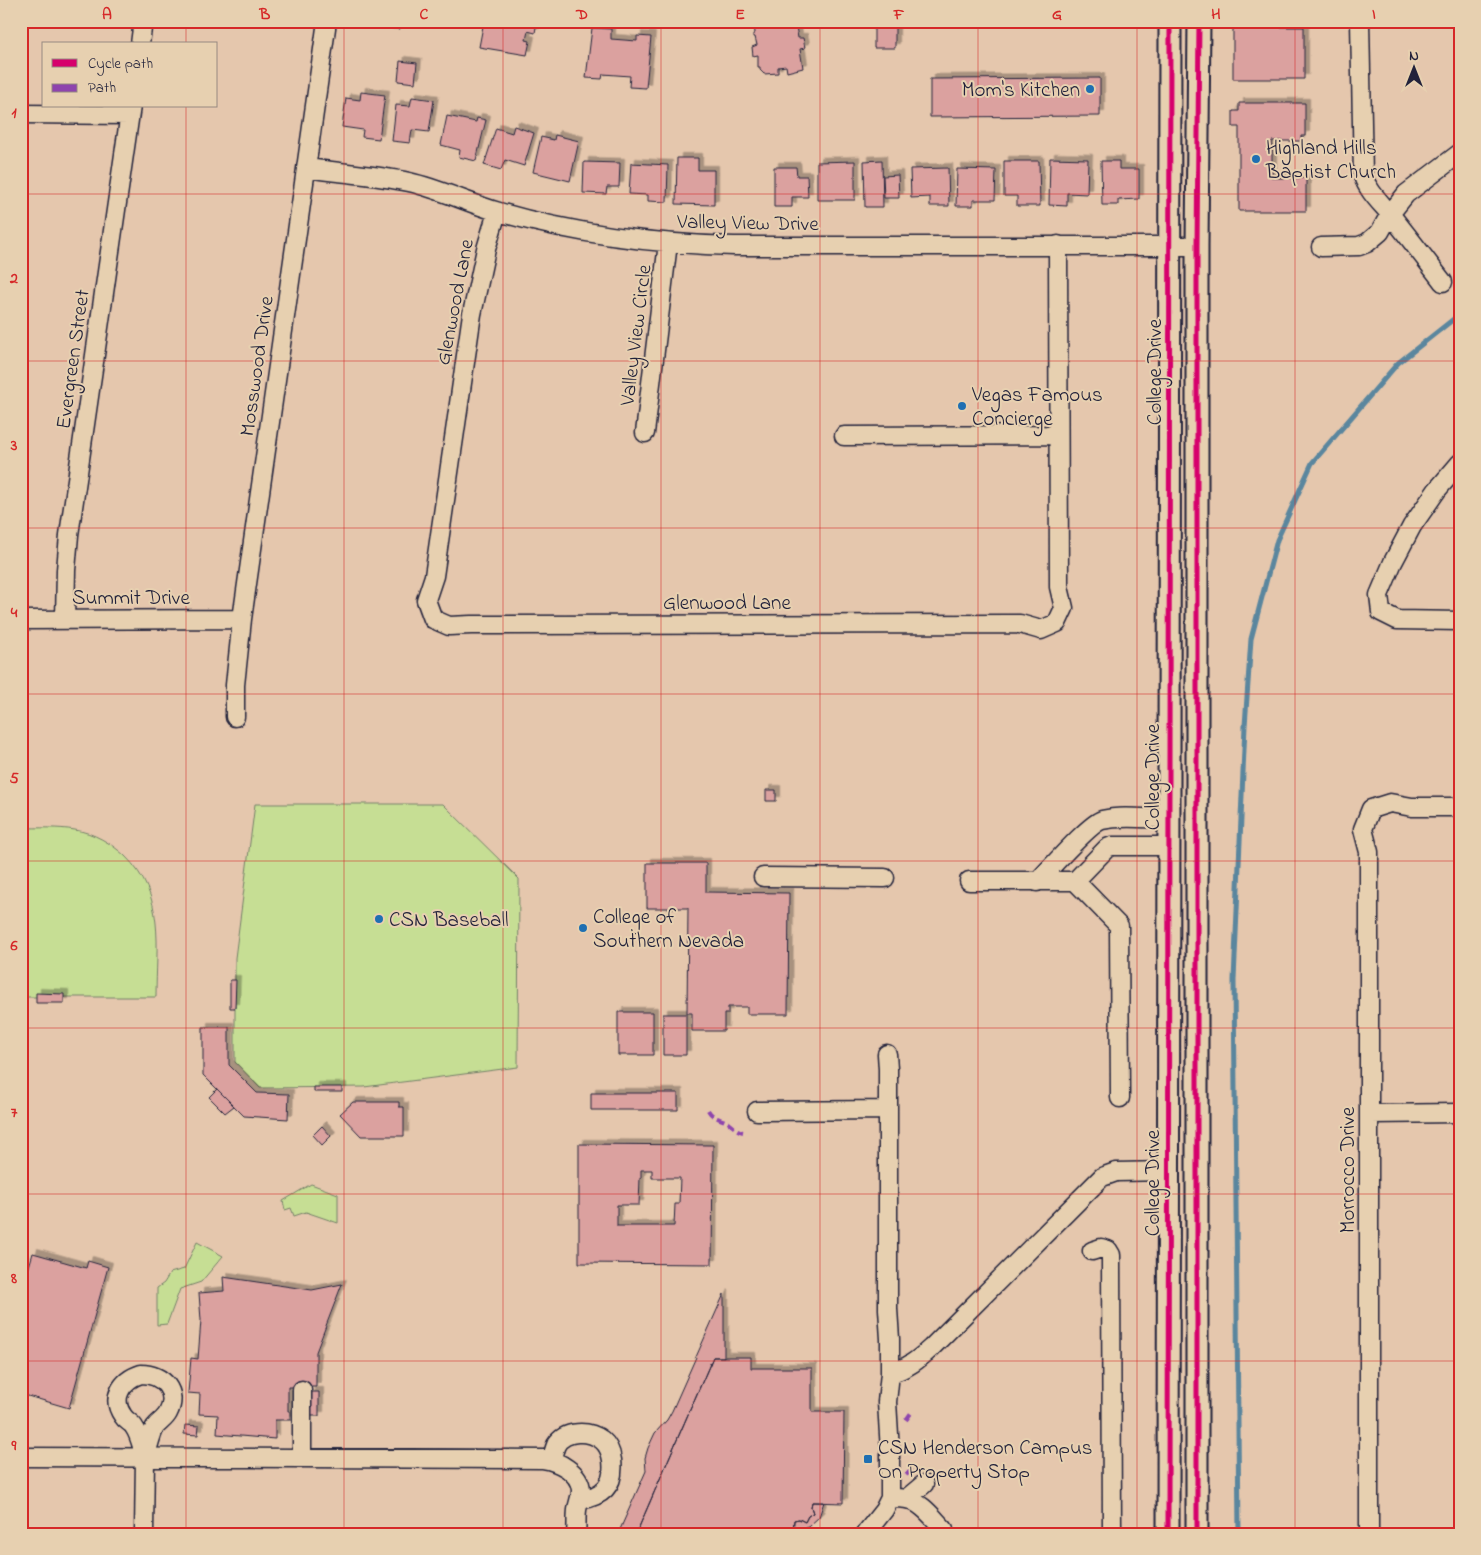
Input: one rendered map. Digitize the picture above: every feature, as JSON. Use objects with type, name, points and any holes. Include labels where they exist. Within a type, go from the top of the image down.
[{"type":"main road","name":"College Drive","points":[[1168,1534],[1170,21]]},
{"type":"main road","points":[[1185,21],[1186,76],[1199,113]]},
{"type":"main road","name":"College Drive","points":[[1197,1534],[1197,246],[1200,21]]},
{"type":"main road","points":[[1168,819],[1198,820]]},
{"type":"main road","points":[[1168,846],[1198,846]]},
{"type":"street","points":[[140,42],[143,21]]},
{"type":"street","name":"Mosswood Drive","points":[[235,717],[235,685],[242,619],[328,21]]},
{"type":"street","points":[[1360,21],[1362,176],[1365,184],[1443,282]]},
{"type":"street","points":[[21,114],[130,111]]},
{"type":"street","name":"Evergreen Street","points":[[65,619],[66,570],[70,535],[130,111]]},
{"type":"street","points":[[1321,247],[1359,246],[1367,243],[1380,232],[1390,214],[1406,194],[1460,153]]},
{"type":"street","name":"Valley View Drive","points":[[307,168],[406,182],[430,188],[497,212],[568,229],[668,243],[734,246],[1197,246]]},
{"type":"street","name":"Glenwood Lane","points":[[497,212],[486,249],[472,314],[434,576],[426,600],[433,619],[449,626],[1020,624],[1041,630],[1057,623],[1064,608],[1059,587],[1058,245]]},
{"type":"street","name":"Valley View Circle","points":[[645,433],[668,243]]},
{"type":"street","points":[[844,436],[1058,435]]},
{"type":"street","points":[[1460,463],[1437,490],[1412,526],[1379,595],[1381,612],[1397,620],[1460,621]]},
{"type":"street","name":"Summit Drive","points":[[21,620],[242,619]]},
{"type":"street","name":"Morrocco Drive","points":[[1369,1534],[1369,852],[1362,829],[1371,809],[1390,802],[1412,807],[1460,807]]},
{"type":"street","points":[[1037,882],[1080,837],[1100,821],[1111,819],[1168,819]]},
{"type":"street","points":[[970,882],[1074,881],[1107,848],[1112,846],[1168,846]]},
{"type":"street","points":[[763,877],[884,878]]},
{"type":"street","points":[[1074,881],[1119,926],[1120,1098]]},
{"type":"street","points":[[887,1054],[888,1309],[890,1339],[890,1373],[887,1402],[890,1452],[898,1498]]},
{"type":"street","points":[[756,1110],[888,1110]]},
{"type":"street","points":[[1370,1114],[1460,1113]]},
{"type":"street","points":[[890,1373],[909,1366],[931,1348],[1102,1177],[1116,1172],[1168,1171]]},
{"type":"street","points":[[1092,1251],[1102,1248],[1108,1250],[1111,1255],[1112,1534]]},
{"type":"street","points":[[302,1390],[302,1458]]},
{"type":"street","points":[[551,1460],[557,1444],[569,1435],[584,1433],[601,1439],[606,1445],[611,1452],[612,1461],[611,1480],[608,1487],[596,1496],[580,1500]]},
{"type":"street","points":[[21,1457],[521,1458],[551,1460],[572,1472],[581,1488],[577,1510],[576,1534]]},
{"type":"street","points":[[144,1534],[145,1457]]},
{"type":"street","points":[[865,1534],[884,1510],[898,1498],[924,1484]]},
{"type":"street","points":[[898,1498],[925,1510],[944,1529]]},
{"type":"green space","name":"CSN Baseball","points":[[255,804],[443,804],[519,879],[518,1067],[364,1087],[260,1088],[235,1062],[235,958]]},
{"type":"green space","points":[[21,828],[62,828],[89,834],[102,839],[114,847],[138,871],[153,904],[156,922],[156,997],[21,997]]},
{"type":"green space","points":[[311,1184],[338,1194],[338,1223],[306,1212],[294,1216],[291,1208],[285,1210],[283,1201]]},
{"type":"green space","points":[[197,1242],[223,1256],[201,1282],[180,1289],[167,1324],[157,1325],[157,1288],[164,1283],[170,1273],[184,1269]]},
{"type":"building","points":[[366,21],[400,21],[400,29],[366,27]]},
{"type":"building","points":[[484,21],[537,21],[535,33],[528,31],[526,40],[530,41],[527,55],[479,47]]},
{"type":"building","points":[[779,21],[795,21],[798,38],[803,38],[805,48],[800,49],[803,68],[787,72],[786,66],[778,67],[778,73],[764,74],[760,67],[758,67],[758,55],[753,56],[752,47],[757,45],[755,37],[753,37],[755,33],[754,24],[770,22],[770,27],[779,26]]},
{"type":"building","points":[[874,21],[933,21],[933,25],[895,25],[895,48],[874,48]]},
{"type":"building","name":"Highland Hills Baptist Church","points":[[1233,27],[1304,27],[1304,79],[1233,79]]},
{"type":"building","points":[[592,28],[611,29],[611,39],[637,41],[637,36],[651,37],[646,88],[629,87],[630,76],[603,74],[602,79],[586,78]]},
{"type":"building","points":[[400,61],[417,63],[415,83],[398,81]]},
{"type":"building","points":[[1100,78],[1100,116],[930,117],[930,79]]},
{"type":"building","points":[[361,92],[385,95],[379,139],[362,137],[363,130],[342,127],[346,98],[360,100]]},
{"type":"building","points":[[412,97],[434,100],[429,132],[412,130],[410,143],[392,141],[396,105],[410,106]]},
{"type":"building","name":"Highland Hills Baptist Church","points":[[1239,103],[1305,103],[1305,136],[1301,136],[1301,141],[1272,141],[1272,178],[1306,178],[1306,211],[1239,211],[1239,127],[1233,127],[1233,111],[1239,111]]},
{"type":"building","points":[[447,116],[476,122],[477,118],[486,120],[476,161],[459,157],[460,150],[441,145]]},
{"type":"building","points":[[514,126],[534,133],[524,166],[505,160],[501,170],[484,165],[496,128],[512,133]]},
{"type":"building","points":[[555,135],[579,141],[570,181],[533,172],[541,137],[554,140]]},
{"type":"building","points":[[677,158],[698,158],[698,170],[714,170],[714,205],[676,204]]},
{"type":"building","points":[[1050,158],[1088,159],[1087,194],[1067,193],[1067,206],[1049,205]]},
{"type":"building","points":[[882,160],[883,207],[865,207],[864,161]]},
{"type":"building","points":[[855,161],[855,200],[817,200],[817,162]]},
{"type":"building","points":[[1004,161],[1039,161],[1040,206],[1017,206],[1017,196],[1004,196]]},
{"type":"building","points":[[1101,161],[1119,161],[1119,169],[1139,169],[1139,199],[1118,200],[1118,205],[1102,205]]},
{"type":"building","points":[[584,162],[620,163],[619,187],[607,187],[606,194],[583,193]]},
{"type":"building","points":[[631,163],[668,165],[667,202],[648,201],[648,195],[629,194]]},
{"type":"building","points":[[774,167],[796,167],[797,176],[807,176],[808,197],[792,197],[792,207],[774,207]]},
{"type":"building","points":[[948,168],[949,206],[930,206],[930,197],[911,198],[910,169]]},
{"type":"building","points":[[957,169],[996,170],[995,200],[973,200],[973,206],[956,206]]},
{"type":"building","points":[[898,175],[899,198],[884,198],[883,176]]},
{"type":"building","points":[[766,790],[776,790],[776,801],[766,801]]},
{"type":"building","points":[[647,863],[706,863],[706,892],[789,893],[788,1014],[747,1014],[747,1007],[728,1007],[728,1014],[724,1014],[724,1031],[692,1031],[692,1013],[687,1013],[688,908],[647,908]]},
{"type":"building","points":[[230,980],[236,980],[235,1008],[230,1008]]},
{"type":"building","points":[[36,993],[64,994],[64,1003],[36,1003]]},
{"type":"building","points":[[618,1012],[653,1012],[653,1055],[618,1055]]},
{"type":"building","points":[[663,1014],[686,1014],[686,1055],[663,1055]]},
{"type":"building","points":[[203,1027],[229,1027],[229,1065],[257,1093],[289,1094],[288,1119],[244,1116],[203,1075]]},
{"type":"building","points":[[314,1087],[342,1087],[342,1092],[314,1092]]},
{"type":"building","points":[[217,1089],[234,1106],[225,1113],[209,1097]]},
{"type":"building","points":[[591,1093],[678,1093],[678,1110],[591,1110]]},
{"type":"building","points":[[353,1102],[399,1102],[399,1107],[404,1107],[404,1136],[361,1136],[340,1114]]},
{"type":"building","points":[[322,1126],[331,1136],[322,1145],[313,1135]]},
{"type":"building","points":[[579,1144],[713,1145],[712,1264],[579,1263]],"holes":[[[641,1170],[652,1170],[652,1178],[680,1178],[679,1204],[675,1204],[674,1226],[617,1226],[617,1205],[639,1205]]]},
{"type":"building","points":[[33,1253],[86,1268],[88,1261],[108,1267],[69,1408],[21,1394],[21,1268],[28,1270]]},
{"type":"building","points":[[223,1277],[312,1290],[342,1284],[316,1352],[316,1387],[288,1387],[290,1420],[275,1420],[275,1439],[217,1434],[218,1415],[199,1414],[200,1394],[188,1393],[191,1358],[198,1359],[201,1320],[199,1293],[224,1291]]},
{"type":"building","points":[[724,1294],[724,1357],[713,1357],[636,1534],[618,1534],[646,1471],[645,1458],[648,1448],[655,1433],[667,1420],[672,1411]]},
{"type":"building","points":[[713,1357],[751,1357],[751,1368],[812,1368],[812,1412],[844,1412],[843,1503],[812,1502],[813,1513],[808,1516],[805,1522],[799,1519],[794,1520],[793,1534],[636,1534]]},
{"type":"building","points":[[310,1392],[319,1392],[319,1416],[310,1416]]},
{"type":"building","points":[[185,1425],[199,1426],[198,1435],[184,1434]]},
{"type":"building","points":[[812,1502],[824,1502],[819,1517],[808,1527],[793,1532],[794,1520],[799,1519],[805,1522],[808,1516],[813,1513]]},
{"type":"waterway","points":[[1239,1534],[1234,980],[1245,726],[1251,639],[1277,540],[1312,463],[1398,363],[1460,314]]},
{"type":"marked path","points":[[708,1110],[715,1117],[726,1121],[737,1130],[743,1132]]},
{"type":"marked path","points":[[906,1420],[911,1413]]},
{"type":"marked path","points":[[906,1475],[915,1467]]},
{"type":"cycle path","points":[[1168,1534],[1170,21]]},
{"type":"cycle path","points":[[1197,1534],[1197,246],[1199,21]]},
{"type":"place","name":"Mom's Kitchen","points":[[1090,89]]},
{"type":"place","name":"Highland Hills Baptist Church","points":[[1256,159]]},
{"type":"place","name":"Vegas Famous Concierge","points":[[962,406]]},
{"type":"place","name":"CSN Baseball","points":[[379,919]]},
{"type":"place","name":"College of Southern Nevada","points":[[583,928]]},
{"type":"place","name":"CSN Henderson Campus On Property Stop","points":[[868,1459]]}]
